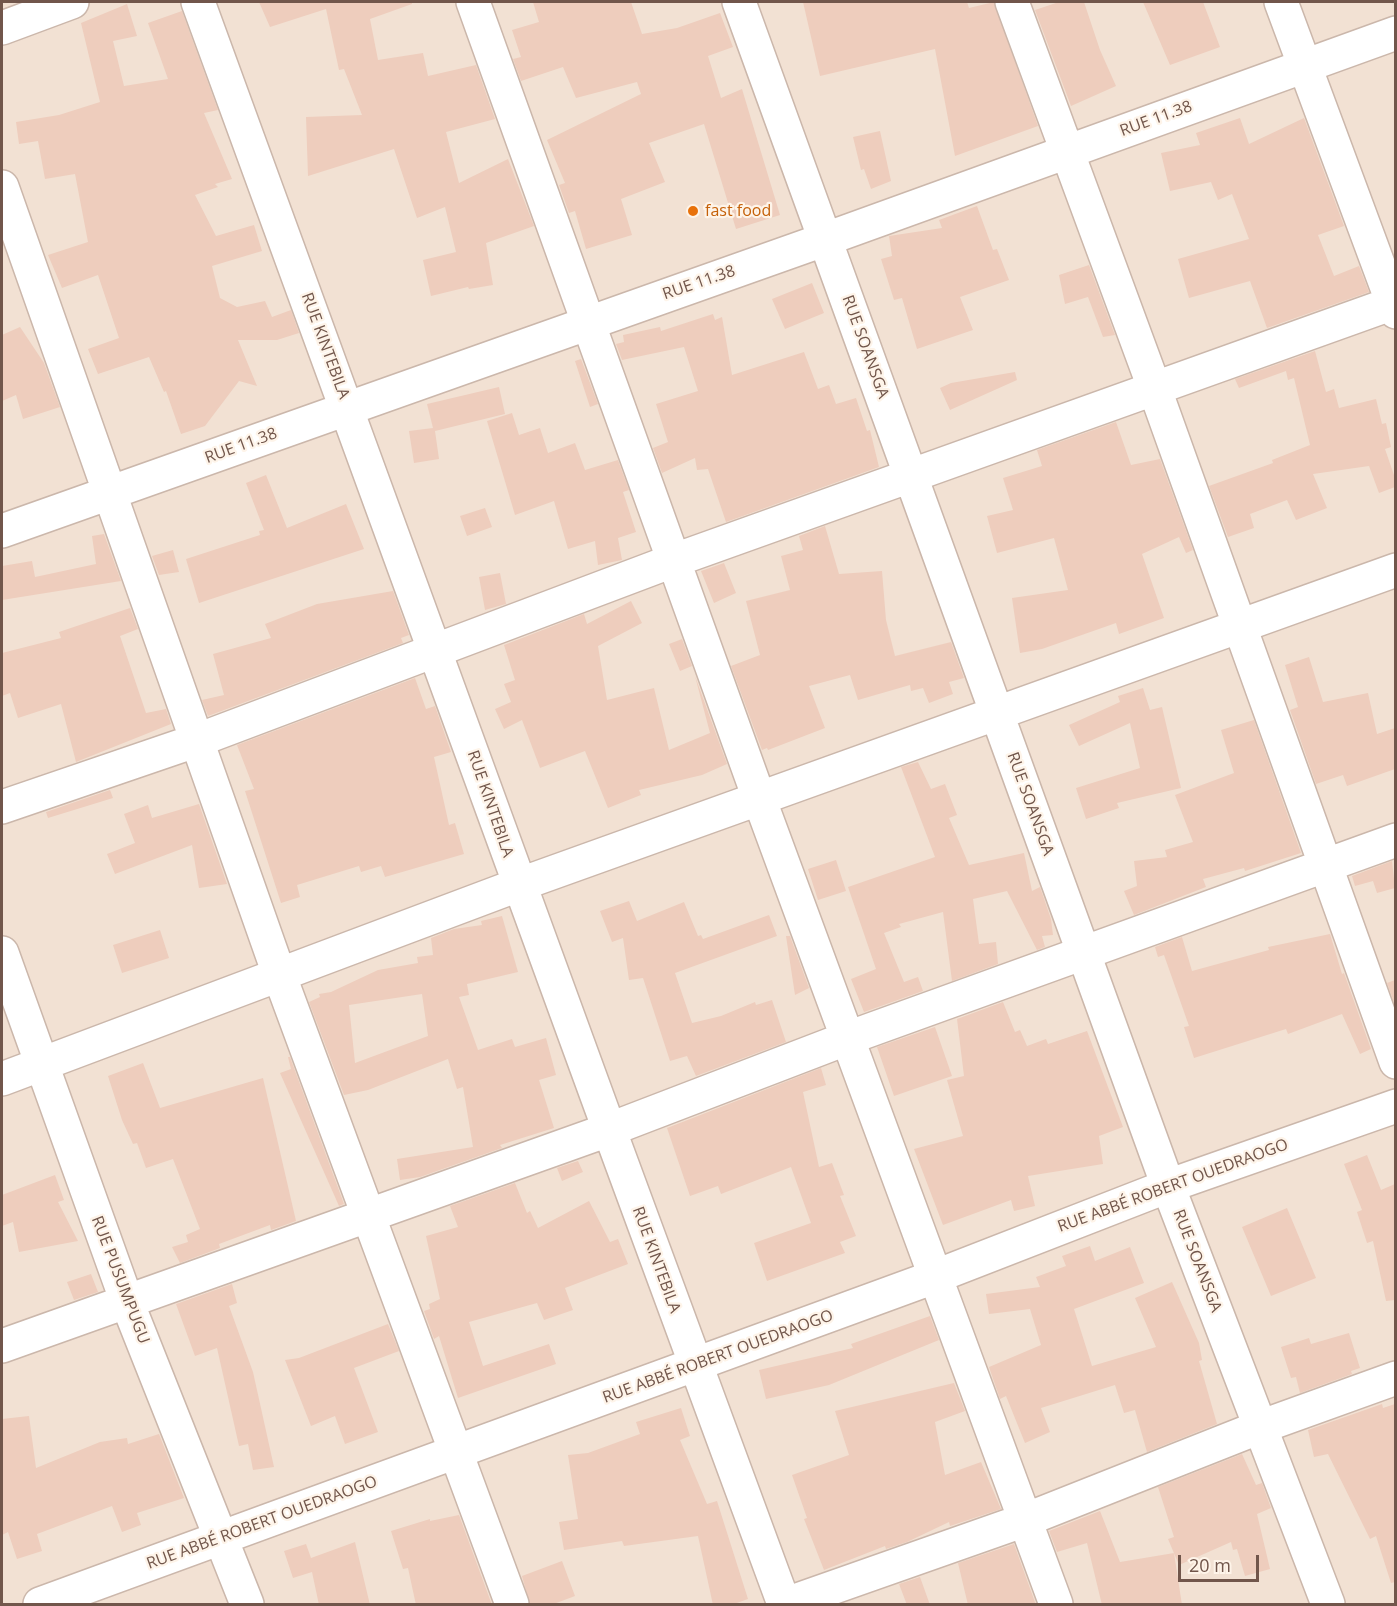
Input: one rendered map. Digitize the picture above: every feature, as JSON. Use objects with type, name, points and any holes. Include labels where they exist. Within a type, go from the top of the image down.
[{"type":"street","points":[[2,28],[72,2]]},
{"type":"street","name":"RUE KINTEBILA","points":[[198,2],[436,650],[518,885],[785,1605]]},
{"type":"street","points":[[473,2],[759,798],[1056,1605]]},
{"type":"street","name":"RUE SOANSGA","points":[[739,2],[1086,953],[1168,1186],[1328,1605]]},
{"type":"street","points":[[1012,2],[1154,387],[1395,1062]]},
{"type":"street","points":[[2,807],[198,740],[675,560],[911,474],[1154,387],[1394,306],[1281,2]]},
{"type":"street","name":"RUE 11.38","points":[[2,531],[826,239],[1395,33]]},
{"type":"street","points":[[2,187],[279,974],[512,1605]]},
{"type":"street","points":[[2,1079],[518,885],[996,711],[1395,570]]},
{"type":"street","points":[[2,1346],[608,1130],[848,1038],[1395,840]]},
{"type":"street","name":"RUE PUSUMPUGU","points":[[2,953],[127,1302],[248,1605]]},
{"type":"street","name":"RUE ABBÉ ROBERT OUEDRAOGO","points":[[40,1605],[695,1366],[934,1277],[1168,1186],[1395,1106]]},
{"type":"street","points":[[785,1605],[1025,1520],[1260,1427],[1395,1378]]},
{"type":"shaded area","points":[[2,2],[1395,2],[1395,1604],[2,1604]]},
{"type":"building","points":[[259,2],[412,2],[412,4],[370,19],[378,60],[423,53],[428,76],[476,65],[495,119],[446,132],[459,183],[508,159],[534,226],[486,243],[493,285],[469,289],[468,287],[431,296],[423,260],[456,252],[445,207],[417,218],[394,149],[308,176],[306,117],[362,115],[344,69],[339,70],[326,9],[270,27]]},
{"type":"building","points":[[533,2],[631,2],[642,34],[677,28],[720,13],[733,47],[708,56],[721,98],[742,89],[780,215],[736,229],[704,124],[649,143],[665,182],[621,199],[632,235],[586,249],[575,211],[569,213],[559,185],[565,183],[547,140],[641,94],[637,82],[576,98],[563,67],[521,81],[513,59],[521,57],[512,30],[539,22]]},
{"type":"building","points":[[803,2],[967,2],[969,8],[994,2],[1038,126],[955,156],[935,49],[820,76]]},
{"type":"building","points":[[1059,2],[1084,2],[1100,50],[1116,86],[1071,106],[1035,10]]},
{"type":"building","points":[[1143,2],[1203,2],[1220,47],[1170,65]]},
{"type":"building","points":[[127,4],[137,36],[113,41],[124,86],[168,79],[148,23],[182,11],[218,110],[204,113],[232,179],[215,184],[218,187],[195,195],[216,236],[254,225],[262,251],[212,266],[220,298],[237,307],[265,301],[272,317],[291,310],[299,333],[277,340],[238,340],[257,386],[239,381],[205,426],[181,434],[166,391],[164,392],[149,357],[98,374],[88,349],[119,338],[98,275],[62,288],[48,255],[88,242],[75,174],[45,179],[38,141],[19,144],[16,122],[59,115],[100,102],[81,23]]},
{"type":"building","points":[[1240,118],[1249,144],[1304,118],[1344,226],[1318,235],[1334,276],[1359,266],[1369,292],[1267,328],[1250,281],[1189,298],[1178,259],[1249,239],[1232,194],[1218,200],[1211,182],[1170,191],[1161,153],[1200,145],[1196,133]]},
{"type":"building","points":[[880,131],[891,181],[871,189],[864,169],[861,170],[853,137]]},
{"type":"building","points":[[977,206],[993,250],[997,249],[1009,280],[960,297],[973,330],[917,349],[902,298],[894,300],[881,259],[892,256],[889,236],[942,228],[939,220]]},
{"type":"building","points":[[1089,265],[1115,335],[1103,337],[1088,297],[1065,304],[1059,275]]},
{"type":"building","points":[[812,283],[824,313],[785,329],[772,299]]},
{"type":"building","points":[[713,314],[715,320],[722,317],[732,375],[804,352],[818,389],[829,385],[836,404],[856,398],[867,431],[870,430],[879,467],[726,522],[708,469],[697,470],[695,458],[662,473],[653,448],[668,442],[656,404],[698,391],[684,347],[622,360],[616,344],[624,342],[623,335],[660,327],[661,331]]},
{"type":"building","points":[[20,327],[44,363],[60,407],[23,419],[16,395],[2,401],[2,335]]},
{"type":"building","points":[[1315,351],[1326,392],[1334,389],[1339,408],[1376,399],[1382,424],[1386,423],[1391,447],[1385,449],[1395,478],[1395,487],[1379,493],[1369,466],[1313,474],[1327,508],[1296,520],[1287,500],[1250,514],[1254,528],[1228,537],[1209,486],[1273,463],[1272,460],[1310,445],[1294,378],[1288,380],[1286,371],[1239,388],[1235,379]]},
{"type":"building","points":[[581,359],[598,404],[590,407],[575,361]]},
{"type":"building","points":[[1015,372],[1017,380],[950,410],[940,388],[951,383]]},
{"type":"building","points":[[499,387],[505,414],[435,431],[439,459],[414,463],[409,431],[433,428],[427,404]]},
{"type":"building","points":[[512,413],[519,435],[540,428],[548,453],[575,443],[585,470],[618,460],[629,490],[623,492],[636,532],[618,538],[622,560],[598,565],[595,541],[568,549],[554,501],[515,515],[487,421]]},
{"type":"building","points":[[1116,422],[1131,465],[1160,459],[1193,550],[1186,553],[1179,537],[1142,554],[1164,618],[1119,634],[1116,623],[1042,649],[1020,653],[1012,598],[1068,590],[1054,538],[997,553],[987,516],[1013,510],[1003,478],[1042,466],[1037,450]]},
{"type":"building","points":[[266,475],[287,528],[346,504],[364,549],[199,603],[186,559],[260,535],[259,531],[264,530],[246,483]]},
{"type":"building","points":[[485,508],[492,527],[467,536],[460,516]]},
{"type":"building","points":[[825,526],[839,574],[882,571],[886,620],[895,656],[951,642],[964,678],[949,682],[953,694],[929,703],[923,688],[911,691],[910,685],[858,700],[850,675],[809,686],[825,728],[768,750],[767,748],[762,750],[731,666],[760,655],[746,601],[790,590],[781,556],[803,550],[799,536]]},
{"type":"building","points":[[104,534],[121,581],[2,600],[2,566],[32,561],[35,577],[96,564],[92,536]]},
{"type":"building","points":[[173,550],[179,572],[159,575],[152,556]]},
{"type":"building","points":[[724,563],[736,593],[714,603],[701,571]]},
{"type":"building","points":[[500,573],[506,604],[485,610],[479,577]]},
{"type":"building","points":[[393,591],[409,635],[401,638],[403,643],[208,716],[202,700],[224,695],[213,654],[271,638],[265,624],[317,604]]},
{"type":"building","points":[[631,601],[642,623],[598,646],[607,700],[654,688],[669,750],[710,733],[695,676],[727,764],[702,775],[639,790],[641,795],[608,808],[585,751],[540,768],[522,720],[504,729],[495,709],[511,702],[504,684],[515,680],[504,645],[584,614],[587,624]]},
{"type":"building","points":[[130,608],[138,629],[120,636],[146,713],[166,709],[171,724],[76,762],[61,704],[18,718],[10,693],[2,696],[2,653],[61,638],[59,632]]},
{"type":"building","points":[[682,639],[692,666],[680,671],[669,644]]},
{"type":"building","points":[[1309,657],[1323,702],[1368,693],[1377,734],[1395,728],[1395,769],[1347,786],[1343,775],[1316,784],[1290,710],[1298,707],[1285,665]]},
{"type":"building","points":[[415,678],[426,709],[435,706],[451,752],[434,757],[449,825],[455,823],[464,854],[385,877],[381,866],[361,872],[359,866],[297,885],[300,897],[281,903],[245,791],[254,789],[237,745]]},
{"type":"building","points":[[1143,688],[1150,710],[1162,707],[1181,788],[1117,803],[1119,808],[1086,819],[1076,788],[1140,768],[1130,723],[1079,746],[1069,725],[1120,702],[1118,696]]},
{"type":"building","points":[[1254,720],[1301,853],[1245,871],[1244,868],[1203,879],[1206,887],[1134,915],[1124,891],[1137,886],[1134,861],[1167,857],[1165,850],[1193,842],[1175,795],[1234,773],[1221,730]]},
{"type":"building","points":[[918,762],[931,789],[945,784],[957,815],[949,818],[969,865],[1024,853],[1032,891],[1040,887],[1051,919],[1053,935],[1042,936],[1045,947],[1037,950],[1007,891],[973,899],[979,944],[996,942],[998,964],[952,981],[943,912],[899,924],[901,927],[884,933],[904,982],[918,977],[923,991],[864,1012],[851,979],[876,969],[848,887],[935,857],[901,767]]},
{"type":"building","points":[[110,790],[113,798],[48,818],[46,812]]},
{"type":"building","points":[[199,804],[227,884],[199,888],[192,845],[115,874],[107,854],[135,843],[124,814],[148,805],[152,818]]},
{"type":"building","points":[[836,860],[846,891],[818,900],[808,869]]},
{"type":"building","points":[[1392,861],[1395,888],[1377,893],[1373,881],[1355,886],[1352,876]]},
{"type":"building","points":[[629,901],[637,921],[684,902],[698,936],[701,935],[703,939],[769,915],[777,936],[675,973],[692,1023],[721,1016],[755,1002],[756,1005],[772,1000],[786,1042],[696,1076],[687,1056],[670,1061],[643,978],[629,980],[623,938],[612,942],[600,911]]},
{"type":"building","points":[[502,916],[518,972],[467,984],[469,995],[459,997],[478,1050],[512,1039],[515,1047],[546,1038],[556,1075],[539,1080],[554,1128],[500,1145],[502,1148],[420,1177],[400,1180],[397,1159],[473,1147],[463,1087],[457,1089],[448,1059],[368,1090],[344,1095],[309,1002],[320,997],[319,994],[331,992],[378,970],[418,963],[417,957],[433,955],[431,938],[454,929],[482,925],[481,921]],"holes":[[[422,994],[428,1036],[355,1063],[349,1005]]]},
{"type":"building","points":[[160,930],[169,958],[122,973],[113,945]]},
{"type":"building","points":[[1330,934],[1342,974],[1344,973],[1371,1049],[1360,1054],[1342,1014],[1288,1034],[1286,1029],[1194,1058],[1184,1027],[1189,1026],[1164,955],[1158,957],[1155,947],[1182,937],[1192,971],[1269,950],[1268,947]]},
{"type":"building","points":[[786,936],[790,936],[809,988],[795,995]]},
{"type":"building","points":[[1395,980],[1395,1005],[1387,983]]},
{"type":"building","points":[[1003,1002],[1015,1032],[1020,1030],[1027,1046],[1046,1039],[1048,1044],[1087,1031],[1123,1127],[1099,1136],[1103,1164],[1028,1176],[1035,1206],[1014,1211],[1011,1200],[943,1225],[914,1149],[963,1136],[947,1080],[964,1076],[957,1019]]},
{"type":"building","points":[[935,1027],[952,1076],[894,1096],[877,1047]]},
{"type":"building","points":[[288,1057],[290,1057],[344,1204],[339,1206],[280,1073],[291,1069]]},
{"type":"building","points":[[143,1063],[160,1108],[263,1078],[296,1221],[271,1230],[270,1225],[219,1244],[220,1248],[180,1263],[172,1247],[188,1242],[186,1235],[200,1229],[173,1159],[146,1168],[137,1143],[133,1144],[122,1120],[108,1076]]},
{"type":"building","points":[[821,1068],[826,1085],[803,1092],[819,1167],[832,1163],[844,1195],[840,1196],[856,1236],[840,1242],[845,1253],[767,1281],[754,1243],[811,1223],[791,1167],[721,1194],[718,1186],[690,1196],[667,1128]]},
{"type":"building","points":[[1367,1155],[1381,1190],[1395,1184],[1395,1300],[1386,1301],[1373,1241],[1367,1243],[1357,1212],[1362,1210],[1344,1164]]},
{"type":"building","points":[[578,1161],[583,1172],[562,1181],[557,1168]]},
{"type":"building","points":[[55,1175],[64,1200],[58,1202],[78,1241],[19,1252],[13,1222],[2,1226],[2,1195]]},
{"type":"building","points":[[515,1183],[527,1213],[530,1211],[538,1228],[589,1201],[610,1242],[618,1239],[628,1264],[565,1288],[573,1310],[544,1320],[537,1303],[469,1322],[483,1366],[549,1344],[556,1364],[458,1398],[439,1336],[434,1339],[424,1311],[430,1309],[429,1304],[440,1299],[426,1236],[458,1227],[450,1206]]},
{"type":"building","points":[[1287,1208],[1316,1278],[1271,1296],[1242,1227]]},
{"type":"building","points":[[1090,1246],[1095,1261],[1130,1247],[1144,1283],[1074,1309],[1092,1366],[1156,1347],[1135,1298],[1172,1282],[1199,1343],[1202,1360],[1199,1361],[1217,1424],[1147,1452],[1135,1410],[1124,1413],[1115,1385],[1041,1408],[1050,1432],[1025,1443],[1006,1396],[1000,1399],[989,1367],[1041,1345],[1030,1309],[989,1314],[986,1294],[1040,1287],[1036,1277],[1066,1266],[1062,1256]]},
{"type":"building","points":[[91,1274],[98,1292],[74,1300],[67,1282]]},
{"type":"building","points":[[232,1284],[237,1303],[229,1306],[253,1372],[274,1467],[253,1470],[248,1444],[239,1446],[217,1348],[195,1356],[176,1304]]},
{"type":"building","points":[[930,1316],[939,1340],[829,1385],[766,1399],[759,1370],[853,1348],[851,1344]]},
{"type":"building","points":[[388,1324],[399,1351],[354,1368],[378,1432],[345,1444],[335,1416],[311,1426],[285,1360],[299,1358]]},
{"type":"building","points":[[1349,1333],[1360,1368],[1351,1371],[1352,1374],[1300,1393],[1296,1377],[1291,1378],[1281,1347],[1309,1338],[1311,1344]]},
{"type":"building","points":[[954,1383],[965,1411],[935,1422],[945,1475],[981,1462],[1001,1509],[950,1526],[949,1522],[907,1542],[886,1549],[885,1546],[824,1570],[804,1519],[807,1518],[792,1475],[849,1455],[835,1411]]},
{"type":"building","points":[[1382,1404],[1383,1408],[1395,1404],[1395,1582],[1391,1583],[1376,1536],[1370,1539],[1328,1454],[1314,1457],[1308,1430]]},
{"type":"building","points":[[681,1408],[690,1436],[680,1440],[707,1504],[717,1501],[748,1599],[731,1605],[713,1605],[698,1536],[624,1546],[622,1541],[564,1550],[559,1522],[578,1519],[568,1455],[588,1453],[640,1434],[636,1422]]},
{"type":"building","points":[[29,1416],[36,1468],[100,1442],[127,1438],[128,1444],[159,1434],[184,1498],[137,1513],[141,1525],[122,1532],[112,1506],[37,1534],[42,1551],[17,1559],[8,1532],[2,1535],[2,1419]]},
{"type":"building","points":[[1242,1454],[1256,1485],[1262,1483],[1271,1508],[1257,1514],[1270,1569],[1245,1576],[1237,1549],[1233,1550],[1231,1542],[1179,1565],[1168,1539],[1174,1537],[1158,1487]]},
{"type":"building","points":[[1100,1511],[1120,1562],[1174,1553],[1182,1605],[1102,1605],[1087,1543],[1057,1552],[1049,1531]]},
{"type":"building","points":[[459,1515],[492,1605],[416,1605],[408,1568],[403,1569],[391,1531],[430,1519],[430,1521]]},
{"type":"building","points":[[355,1542],[370,1605],[319,1605],[312,1572],[293,1578],[284,1551],[306,1544],[311,1558]]},
{"type":"building","points":[[1014,1544],[1036,1605],[968,1605],[958,1563]]},
{"type":"building","points":[[562,1561],[575,1596],[551,1605],[530,1605],[522,1576]]},
{"type":"building","points":[[920,1577],[930,1605],[907,1605],[899,1584]]},
{"type":"place","name":"fast food","points":[[693,211]]}]
